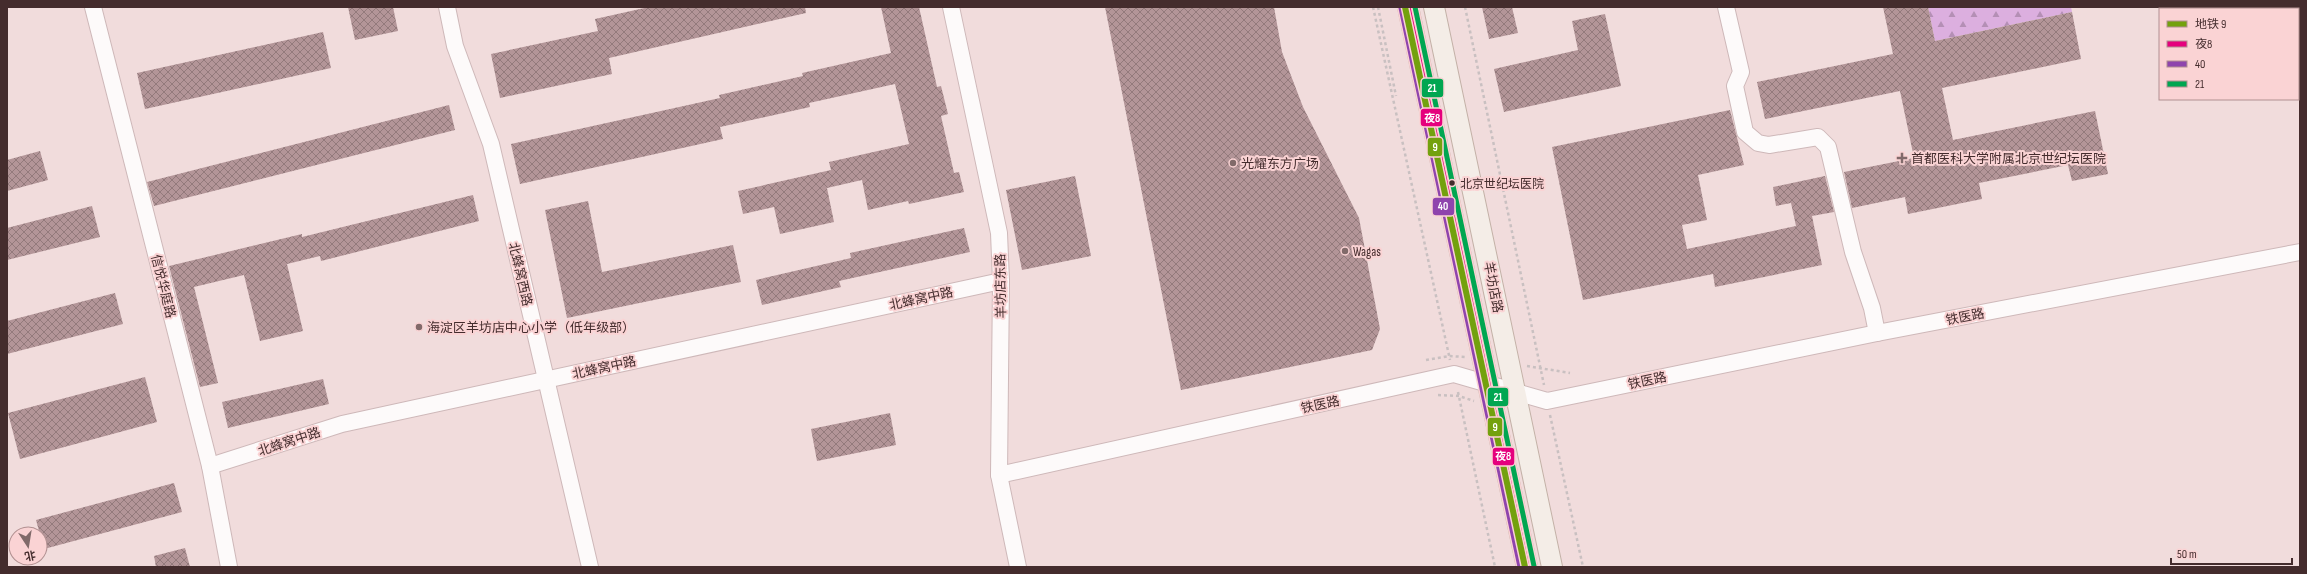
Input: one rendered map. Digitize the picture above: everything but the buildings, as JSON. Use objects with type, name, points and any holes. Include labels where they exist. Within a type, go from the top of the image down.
[{"type":"main road","name":"羊坊店路","points":[[1408,7],[1527,567]]},
{"type":"main road","name":"羊坊店路","points":[[1434,7],[1552,567]]},
{"type":"street","name":"信悦华庭路","points":[[93,7],[210,466],[229,567]]},
{"type":"street","name":"北蜂窝西路","points":[[447,7],[455,46],[492,144],[545,380],[590,567]]},
{"type":"street","name":"羊坊店东路","points":[[951,7],[999,233],[1001,281],[999,475],[1018,567]]},
{"type":"street","points":[[1726,7],[1741,72],[1735,86],[1745,132],[1758,142],[1769,145],[1818,137],[1828,147],[1853,252],[1872,308],[1877,333]]},
{"type":"street","name":"铁医路","points":[[999,475],[1454,374],[1515,390],[1547,401],[1877,333],[2300,252]]},
{"type":"street","name":"北蜂窝中路","points":[[210,466],[342,424],[1001,281]]},
{"type":"path","points":[[1373,7],[1496,567]]},
{"type":"path","points":[[1378,7],[1396,96]]},
{"type":"path","points":[[1465,7],[1583,567]]},
{"type":"green space","points":[[1928,7],[2071,7],[2072,12],[1935,41]]},
{"type":"metro line","name":"9","points":[[1405,7],[1525,567]]},
{"type":"transit line","name":"夜8","points":[[1408,7],[1527,567]]},
{"type":"transit line","name":"21","points":[[1415,7],[1534,566]]},
{"type":"transit line","name":"40","points":[[1401,8],[1520,567]]},
{"type":"place","name":"首都医科大学附属北京世纪坛医院","points":[[1902,158]]},
{"type":"place","name":"光耀东方广场","points":[[1233,163]]},
{"type":"place","name":"北京世纪坛医院","points":[[1452,183]]},
{"type":"place","name":"Wagas","points":[[1345,251]]},
{"type":"place","name":"海淀区羊坊店中心小学（低年级部）","points":[[419,327]]}]
